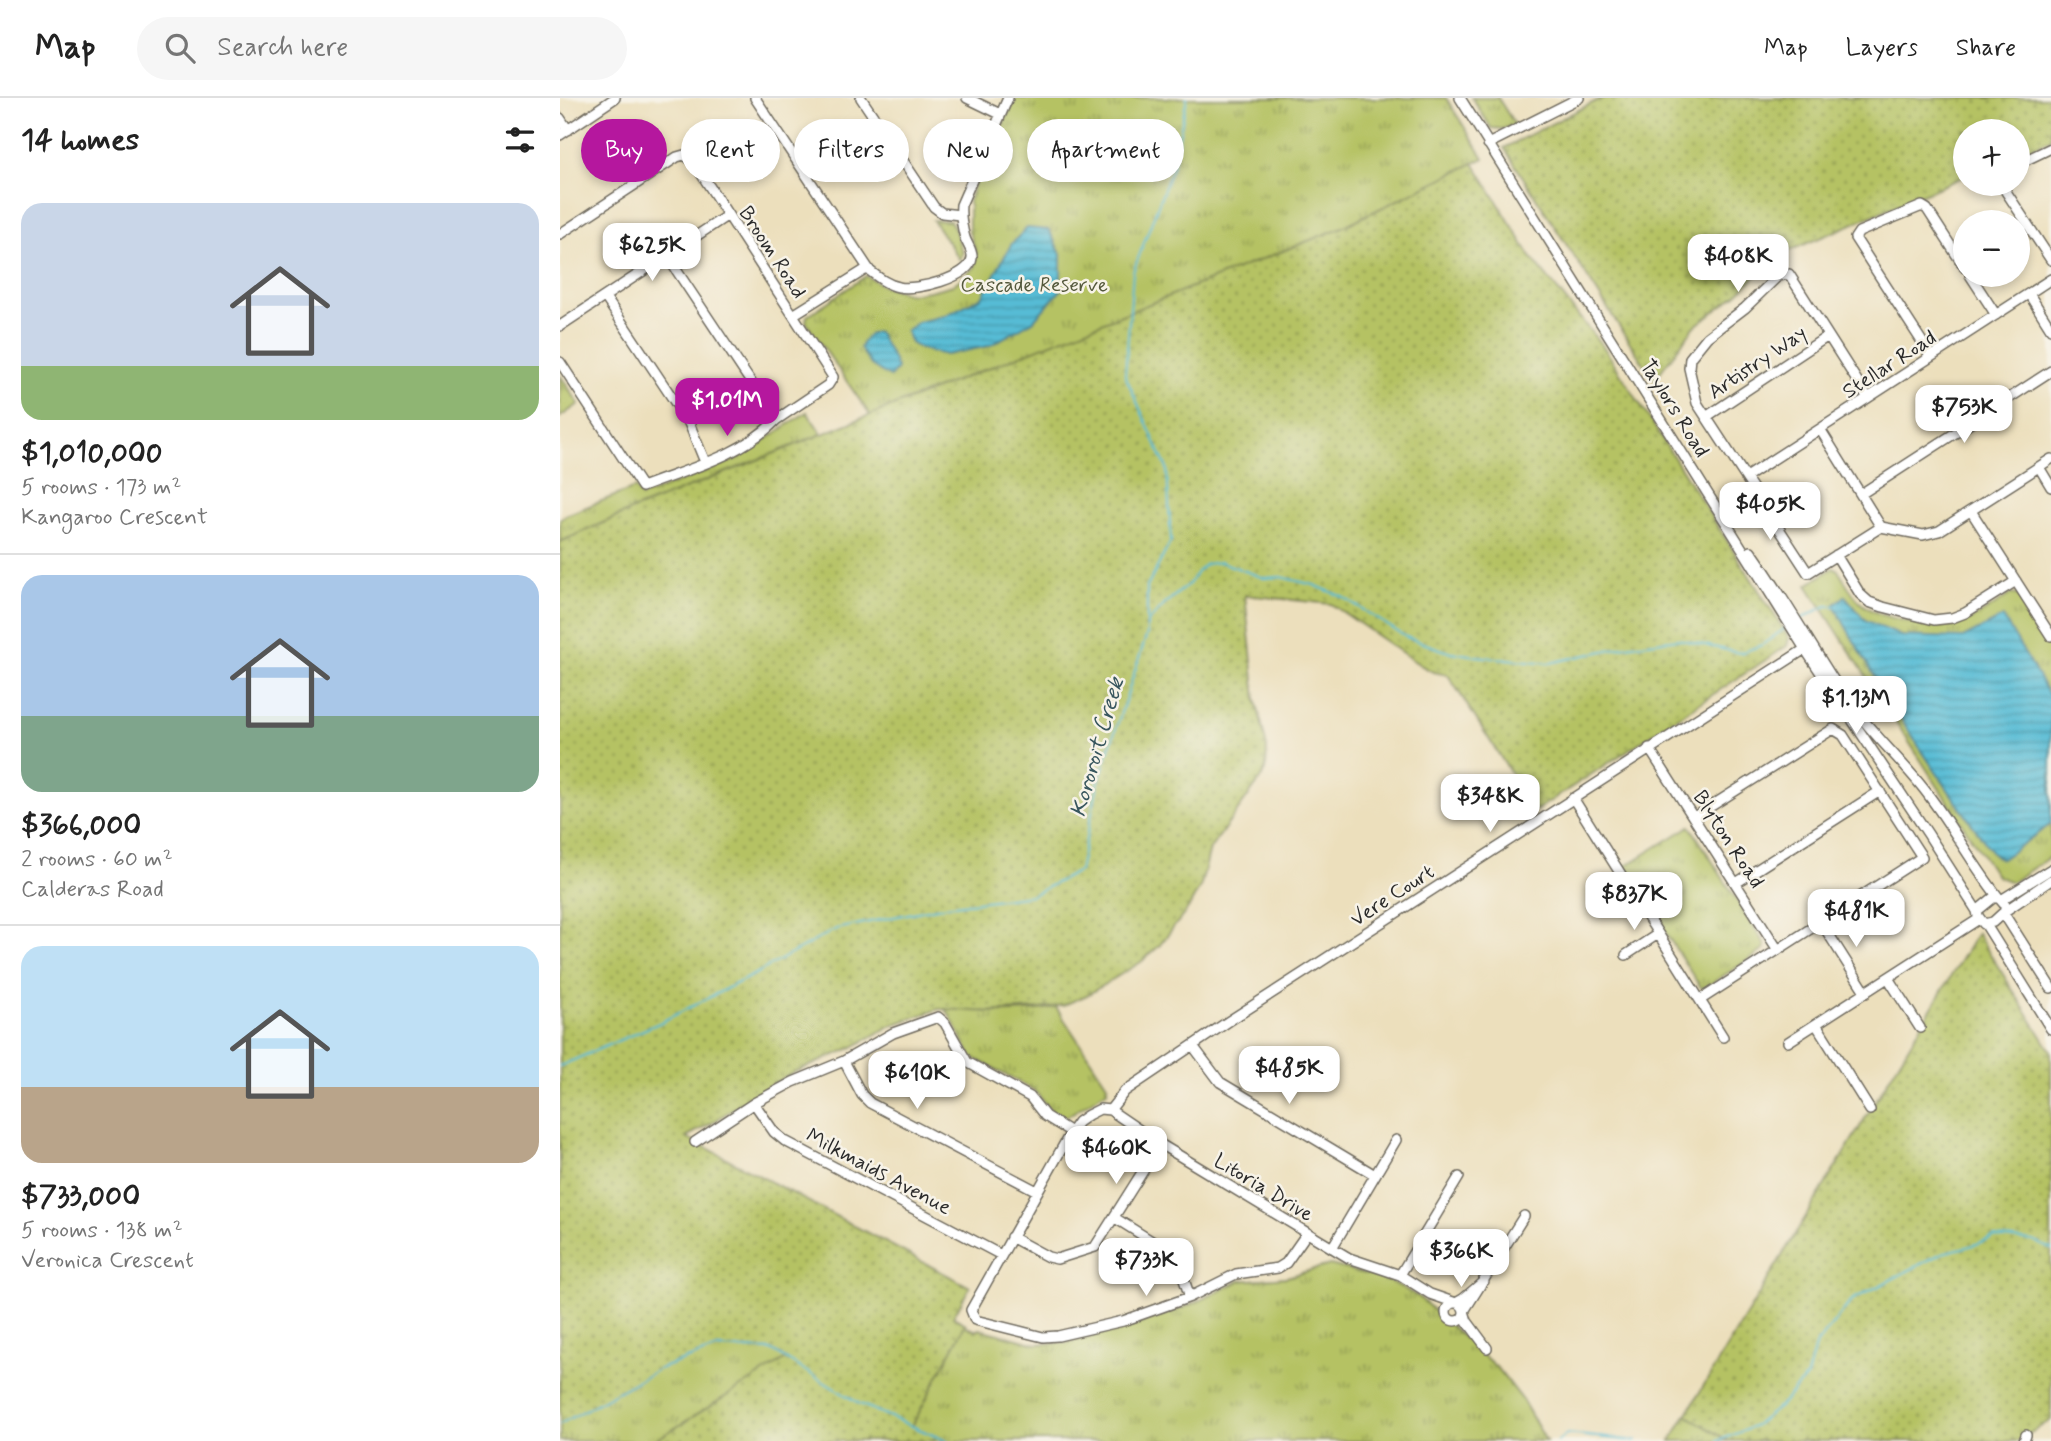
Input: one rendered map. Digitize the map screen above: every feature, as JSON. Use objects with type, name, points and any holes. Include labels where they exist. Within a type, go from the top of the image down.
[{"type":"street","points":[[560,118],[564,132],[615,98]]},
{"type":"street","points":[[755,98],[868,268],[878,278],[902,288],[920,287],[946,280],[968,267],[972,261],[960,215],[961,205],[1008,98]]},
{"type":"street","points":[[861,98],[934,207],[942,213],[960,215]]},
{"type":"street","points":[[967,98],[1000,114]]},
{"type":"street","name":"Taylors Road","points":[[1460,98],[1805,649],[1933,842],[2051,1029]]},
{"type":"street","points":[[1488,144],[1579,98]]},
{"type":"street","points":[[2030,158],[2051,148]]},
{"type":"street","name":"Broom Road","points":[[560,234],[681,155],[693,161],[793,315],[868,268]]},
{"type":"street","points":[[2009,196],[2051,260]]},
{"type":"street","points":[[1925,362],[1928,351],[1855,238],[1860,232],[1922,206],[1927,209],[1953,249]]},
{"type":"street","points":[[560,327],[728,215]]},
{"type":"street","points":[[667,256],[776,420]]},
{"type":"street","points":[[1868,398],[1788,274],[1778,276],[1745,308],[1707,337],[1690,358],[1689,368],[1697,403],[1808,573],[1881,527],[1923,535],[1939,531],[2051,459]]},
{"type":"street","name":"Stellar Road","points":[[1746,477],[2051,279]]},
{"type":"street","points":[[1978,287],[1996,315]]},
{"type":"street","points":[[2029,294],[2051,329]]},
{"type":"street","points":[[605,297],[690,423],[705,463]]},
{"type":"street","points":[[560,362],[642,486],[734,451],[828,386],[833,377],[793,315]]},
{"type":"street","name":"Artistry Way","points":[[1706,417],[1828,336]]},
{"type":"street","points":[[1861,494],[2051,371]]},
{"type":"street","points":[[1820,429],[1881,527]]},
{"type":"street","points":[[2039,467],[2051,486]]},
{"type":"street","points":[[1971,510],[2051,636]]},
{"type":"street","points":[[1740,545],[1749,549],[1761,565],[1846,698],[1931,799],[1976,868],[2005,905],[2005,913],[2051,988]]},
{"type":"street","points":[[1836,555],[1860,594],[1869,602],[1934,620],[1965,613],[2016,581]]},
{"type":"street","name":"Vere Court","points":[[1110,1110],[1125,1091],[1805,649]]},
{"type":"street","points":[[1694,817],[1833,729],[1843,735],[1922,858],[1700,1000]]},
{"type":"street","name":"Blyton Road","points":[[1649,748],[1778,950]]},
{"type":"street","points":[[1736,883],[1881,792]]},
{"type":"street","points":[[1573,798],[1723,1037]]},
{"type":"street","points":[[1981,918],[1993,898],[2000,899],[2051,869]]},
{"type":"street","points":[[1788,1042],[1981,918],[2005,913],[2051,880]]},
{"type":"street","points":[[1821,922],[1866,993]]},
{"type":"street","points":[[1626,955],[1658,934]]},
{"type":"street","points":[[1888,978],[1920,1028]]},
{"type":"street","points":[[695,1142],[754,1103],[793,1082],[844,1060],[893,1033],[938,1017],[967,1062],[1030,1097],[1045,1116],[1071,1132]]},
{"type":"street","points":[[1816,1024],[1859,1101],[1870,1110]]},
{"type":"street","points":[[1193,1046],[1220,1082],[1374,1175]]},
{"type":"street","points":[[844,1060],[862,1095],[870,1103],[1037,1191]]},
{"type":"street","name":"Milkmaids Avenue","points":[[754,1103],[774,1132],[785,1141],[1001,1255]]},
{"type":"street","points":[[1110,1110],[1100,1109],[1088,1115],[1078,1122],[1071,1132],[1001,1255],[973,1315],[1043,1337],[1123,1321],[1190,1297],[1236,1274],[1278,1268],[1286,1263],[1307,1233]]},
{"type":"street","name":"Litoria Drive","points":[[1110,1110],[1160,1144],[1349,1258],[1400,1275],[1440,1298],[1461,1305],[1467,1321],[1487,1348],[1449,1319],[1443,1308],[1425,1296],[1415,1285]]},
{"type":"street","points":[[1332,1248],[1396,1140]]},
{"type":"street","points":[[1011,1237],[1057,1259],[1095,1247],[1160,1144]]},
{"type":"street","points":[[1400,1275],[1459,1177]]},
{"type":"street","points":[[1455,1321],[1461,1319],[1524,1216]]},
{"type":"street","points":[[1115,1218],[1174,1255],[1190,1297]]},
{"type":"street","points":[[1446,1314],[1448,1306],[1463,1299],[1484,1281]]},
{"type":"green space","name":"Cascade Reserve","points":[[1016,98],[1446,98],[1484,158],[1338,229],[870,415],[806,322],[807,316],[866,276],[884,286],[910,294],[953,285],[975,267],[976,252],[969,232],[969,201],[975,182],[1013,182],[1013,119],[1006,119]]},
{"type":"green space","points":[[1472,98],[1498,98],[1515,125],[1502,129],[1491,128]]},
{"type":"green space","points":[[1602,98],[2051,98],[2051,139],[2030,148],[2030,119],[1953,119],[1953,181],[1777,256],[1735,296],[1695,326],[1654,380],[1504,148]]},
{"type":"green space","points":[[1466,150],[1531,257],[1605,349],[1789,638],[1787,646],[1535,811],[1448,675],[1433,672],[1420,665],[1331,604],[1245,595],[1256,699],[1267,748],[1266,767],[1262,777],[1210,849],[1201,885],[1188,909],[1159,946],[1141,962],[1087,995],[1064,1005],[980,1012],[939,1009],[892,1025],[851,1048],[793,1073],[758,1092],[686,1137],[970,1287],[953,1317],[966,1324],[965,1326],[976,1331],[980,1329],[1036,1344],[1066,1343],[1136,1325],[1193,1304],[1239,1281],[1287,1277],[1330,1265],[1388,1280],[1419,1297],[1499,1370],[1521,1398],[1546,1441],[560,1441],[560,542],[632,510],[1123,314]]},
{"type":"green space","points":[[933,220],[950,221],[963,253],[960,260]]},
{"type":"green space","points":[[560,375],[579,404],[560,417]]},
{"type":"green space","points":[[807,412],[822,434],[632,510],[560,542],[560,519],[566,515],[635,488],[641,497],[737,459]]},
{"type":"green space","points":[[1833,568],[1837,569],[1858,600],[1870,609],[1895,619],[1924,624],[1960,624],[1980,615],[2011,594],[2019,595],[2051,647],[2051,856],[2012,882],[1996,876],[1807,585]]},
{"type":"green space","points":[[1690,826],[1765,945],[1764,950],[1704,988],[1700,987],[1624,867]]},
{"type":"green space","points":[[1977,933],[2051,1051],[2051,1420],[2018,1441],[1729,1441],[1686,1415]]},
{"type":"green space","points":[[1056,1007],[1108,1086],[1108,1090],[1066,1117],[1055,1114],[1032,1089],[972,1057],[946,1009],[1015,1012]]},
{"type":"green space","points":[[1330,1265],[1388,1280],[1419,1297],[1499,1370],[1521,1398],[1546,1441],[947,1441],[912,1426],[965,1325],[976,1331],[980,1329],[1036,1344],[1066,1343],[1136,1325],[1193,1304],[1239,1281],[1287,1277]]},
{"type":"green space","points":[[718,1348],[771,1350],[786,1359],[654,1441],[560,1441],[560,1424],[659,1369]]},
{"type":"green space","points":[[1686,1415],[1729,1441],[1671,1441]]},
{"type":"water","points":[[1027,228],[1049,230],[1061,254],[1061,290],[1033,321],[989,346],[946,355],[921,349],[911,343],[906,331],[918,322],[946,315],[982,297],[1012,243]]},
{"type":"water","points":[[878,332],[897,369],[890,377],[871,365],[860,348],[867,337]]},
{"type":"water","points":[[1845,596],[1865,620],[1901,636],[1963,638],[2003,617],[2051,698],[2051,824],[2002,859],[1994,855],[1910,733],[1852,638],[1834,605]]},
{"type":"waterway","name":"Kororoit Creek","points":[[560,1066],[659,1023],[836,929],[946,906],[1032,895],[1079,871],[1099,780],[1147,634],[1147,587],[1171,541],[1167,469],[1125,375],[1133,272],[1173,165],[1187,98]]},
{"type":"waterway","points":[[1148,622],[1190,583],[1206,564],[1221,562],[1264,578],[1281,577],[1314,585],[1343,597],[1406,637],[1446,651],[1475,656],[1550,663],[1626,646],[1678,639],[1740,653],[1762,645],[1788,626]]},
{"type":"waterway","points":[[1799,620],[1826,606],[1835,606]]},
{"type":"waterway","points":[[1717,1441],[1753,1427],[1780,1406],[1807,1376],[1815,1346],[1852,1300],[1942,1253],[1994,1237],[2033,1241],[2051,1249]]},
{"type":"waterway","name":"Kororoit Creek","points":[[560,1424],[659,1369],[718,1348],[771,1350],[860,1404],[947,1441]]},
{"type":"waterway","points":[[1558,1441],[1567,1434],[1637,1441]]}]
